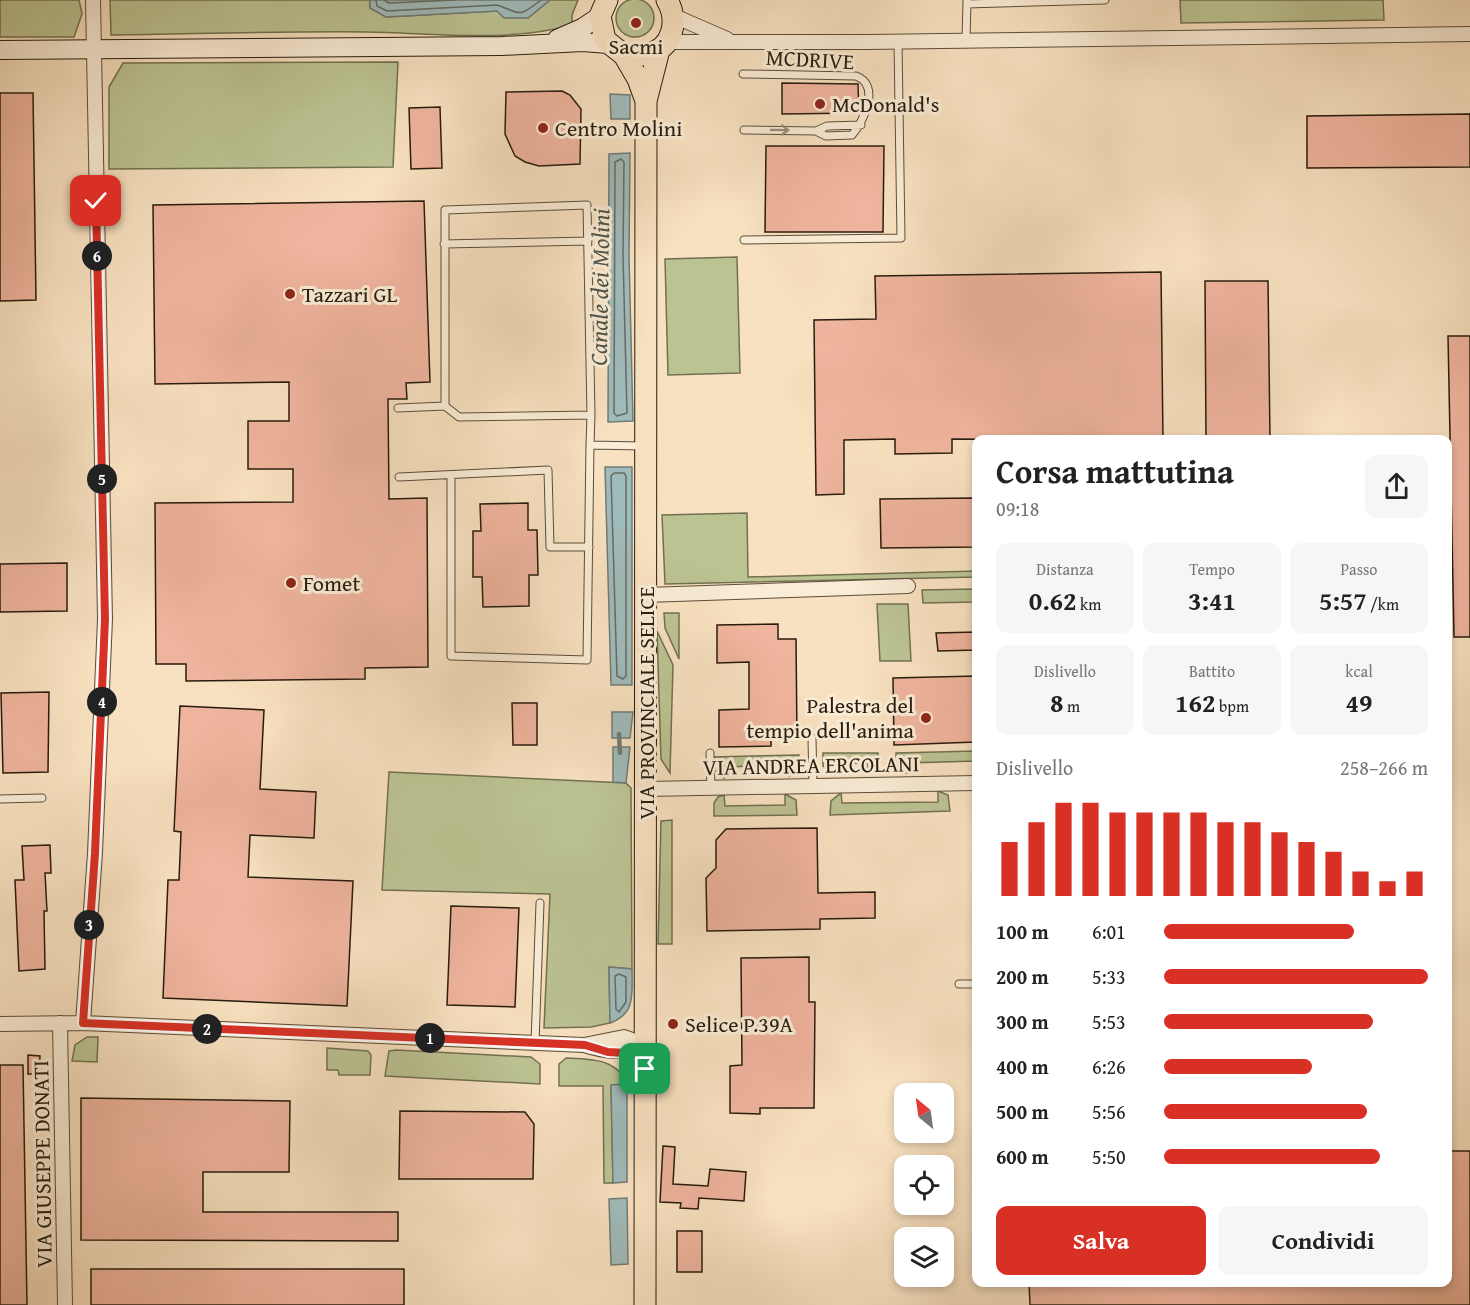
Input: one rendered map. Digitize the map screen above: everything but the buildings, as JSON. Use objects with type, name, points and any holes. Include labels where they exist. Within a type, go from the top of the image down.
[{"type":"main road","name":"VIA PROVINCIALE SELICE","points":[[604,8],[616,50],[638,79],[646,101]]},
{"type":"main road","name":"VIA PROVINCIALE SELICE","points":[[645,1305],[645,1069],[639,1048],[645,1019],[646,101],[663,46],[673,31],[670,8]]},
{"type":"main road","points":[[616,50],[648,54],[663,46]]},
{"type":"street","points":[[83,1023],[95,853],[105,619],[93,0]]},
{"type":"street","points":[[544,44],[582,28],[604,8]]},
{"type":"street","points":[[670,8],[731,41]]},
{"type":"street","points":[[663,46],[731,41],[898,42],[1470,34]]},
{"type":"street","points":[[0,50],[544,44],[616,50]]},
{"type":"street","points":[[646,595],[908,586]]},
{"type":"street","name":"VIA ANDREA ERCOLANI","points":[[646,789],[972,783]]},
{"type":"street","points":[[585,1045],[605,1039],[624,1037],[645,1019]]},
{"type":"street","name":"VIA GIUSEPPE DONATI","points":[[60,1023],[65,1305]]},
{"type":"street","points":[[0,1024],[83,1023],[585,1045],[608,1052],[639,1048]]},
{"type":"street","points":[[624,1037],[639,1048]]},
{"type":"lane","points":[[966,40],[967,2],[1105,0]]},
{"type":"lane","points":[[744,240],[901,238],[898,42]]},
{"type":"lane","name":"MCDRIVE","points":[[743,74],[856,76],[863,79],[867,85],[868,100],[867,114],[852,135],[826,136],[816,131],[744,130]]},
{"type":"lane","points":[[445,406],[445,210],[587,205],[591,415],[587,660],[451,656],[451,475]]},
{"type":"lane","points":[[444,244],[588,241]]},
{"type":"lane","points":[[398,408],[445,406],[459,417],[591,415]]},
{"type":"lane","points":[[590,445],[646,447]]},
{"type":"lane","points":[[399,477],[548,470],[550,547],[589,547]]},
{"type":"lane","points":[[812,738],[813,786]]},
{"type":"lane","points":[[710,753],[711,788]]},
{"type":"lane","points":[[0,799],[42,798]]},
{"type":"lane","points":[[535,1043],[540,903]]},
{"type":"lane","points":[[959,984],[972,984]]},
{"type":"green space","points":[[635,-1],[642,0],[648,5],[653,11],[653,25],[648,31],[642,36],[635,37],[628,36],[622,31],[617,25],[616,18],[617,11],[622,5],[628,0]]},
{"type":"green space","points":[[0,0],[79,0],[82,14],[74,37],[0,37]]},
{"type":"green space","points":[[110,0],[370,0],[370,8],[386,17],[497,11],[528,18],[550,0],[578,0],[572,15],[572,25],[522,34],[470,36],[367,32],[111,35]]},
{"type":"green space","points":[[1180,0],[1383,0],[1384,20],[1181,23]]},
{"type":"green space","points":[[398,62],[393,167],[109,169],[109,87],[123,63]]},
{"type":"green space","points":[[737,257],[740,373],[668,375],[665,259]]},
{"type":"green space","points":[[747,513],[748,577],[972,571],[972,577],[665,584],[662,515]]},
{"type":"green space","points":[[972,589],[972,602],[923,603],[922,590]]},
{"type":"green space","points":[[877,604],[908,604],[911,661],[880,661]]},
{"type":"green space","points":[[664,613],[679,613],[679,659],[665,628]]},
{"type":"green space","points":[[657,631],[673,665],[670,773],[661,759]]},
{"type":"green space","points":[[972,751],[972,761],[907,763],[907,773],[902,773],[896,764],[896,753]]},
{"type":"green space","points":[[823,753],[878,753],[878,766],[873,773],[867,774],[867,763],[833,764],[834,774],[823,766]]},
{"type":"green space","points":[[799,755],[795,774],[789,776],[788,765],[724,767],[724,778],[716,772],[713,757]]},
{"type":"green space","points":[[389,772],[626,783],[631,788],[632,969],[609,967],[610,1023],[591,1027],[544,1028],[550,894],[382,890]]},
{"type":"green space","points":[[938,791],[948,795],[950,811],[830,815],[831,801],[841,793],[842,803],[938,802]]},
{"type":"green space","points":[[785,794],[796,800],[797,815],[714,816],[714,803],[718,797],[724,795],[725,806],[785,805]]},
{"type":"green space","points":[[672,820],[672,944],[658,944],[661,821]]},
{"type":"green space","points":[[87,1037],[98,1037],[97,1062],[72,1061],[75,1045]]},
{"type":"green space","points":[[327,1048],[368,1051],[371,1055],[370,1075],[339,1075],[338,1070],[327,1070]]},
{"type":"green space","points":[[389,1051],[531,1057],[540,1064],[540,1084],[385,1076]]},
{"type":"green space","points":[[566,1058],[593,1060],[610,1065],[617,1069],[627,1084],[611,1085],[613,1183],[604,1183],[603,1086],[559,1086],[559,1064]]},
{"type":"water","points":[[370,0],[550,0],[528,18],[504,18],[497,11],[386,17],[370,8]]},
{"type":"water","points":[[610,94],[630,95],[630,119],[611,119]]},
{"type":"water","points":[[630,153],[629,256],[633,421],[608,422],[609,154]]},
{"type":"water","points":[[605,467],[632,467],[632,685],[611,685]]},
{"type":"water","points":[[612,712],[633,712],[630,738],[612,738]]},
{"type":"water","points":[[613,747],[630,747],[626,783],[613,782]]},
{"type":"water","points":[[609,967],[632,969],[631,1002],[624,1014],[610,1023]]},
{"type":"water","points":[[627,1084],[627,1182],[613,1183],[611,1085]]},
{"type":"water","points":[[627,1198],[628,1264],[611,1265],[609,1199]]},
{"type":"waterway","name":"Canale dei Molini","points":[[619,734],[620,753]]},
{"type":"place","name":"Sacmi","points":[[636,23]]},
{"type":"place","name":"McDonald's","points":[[820,104]]},
{"type":"place","name":"Centro Molini","points":[[543,128]]},
{"type":"place","name":"Tazzari GL","points":[[290,294]]},
{"type":"place","name":"Fomet","points":[[291,583]]},
{"type":"place","name":"Palestra del tempio dell'anima","points":[[926,718]]},
{"type":"place","name":"Selice P.39A","points":[[673,1024]]},
{"type":"route","points":[[96,201],[105,619],[95,853],[83,1023],[585,1045],[608,1052],[626,1053],[645,1069]]}]
